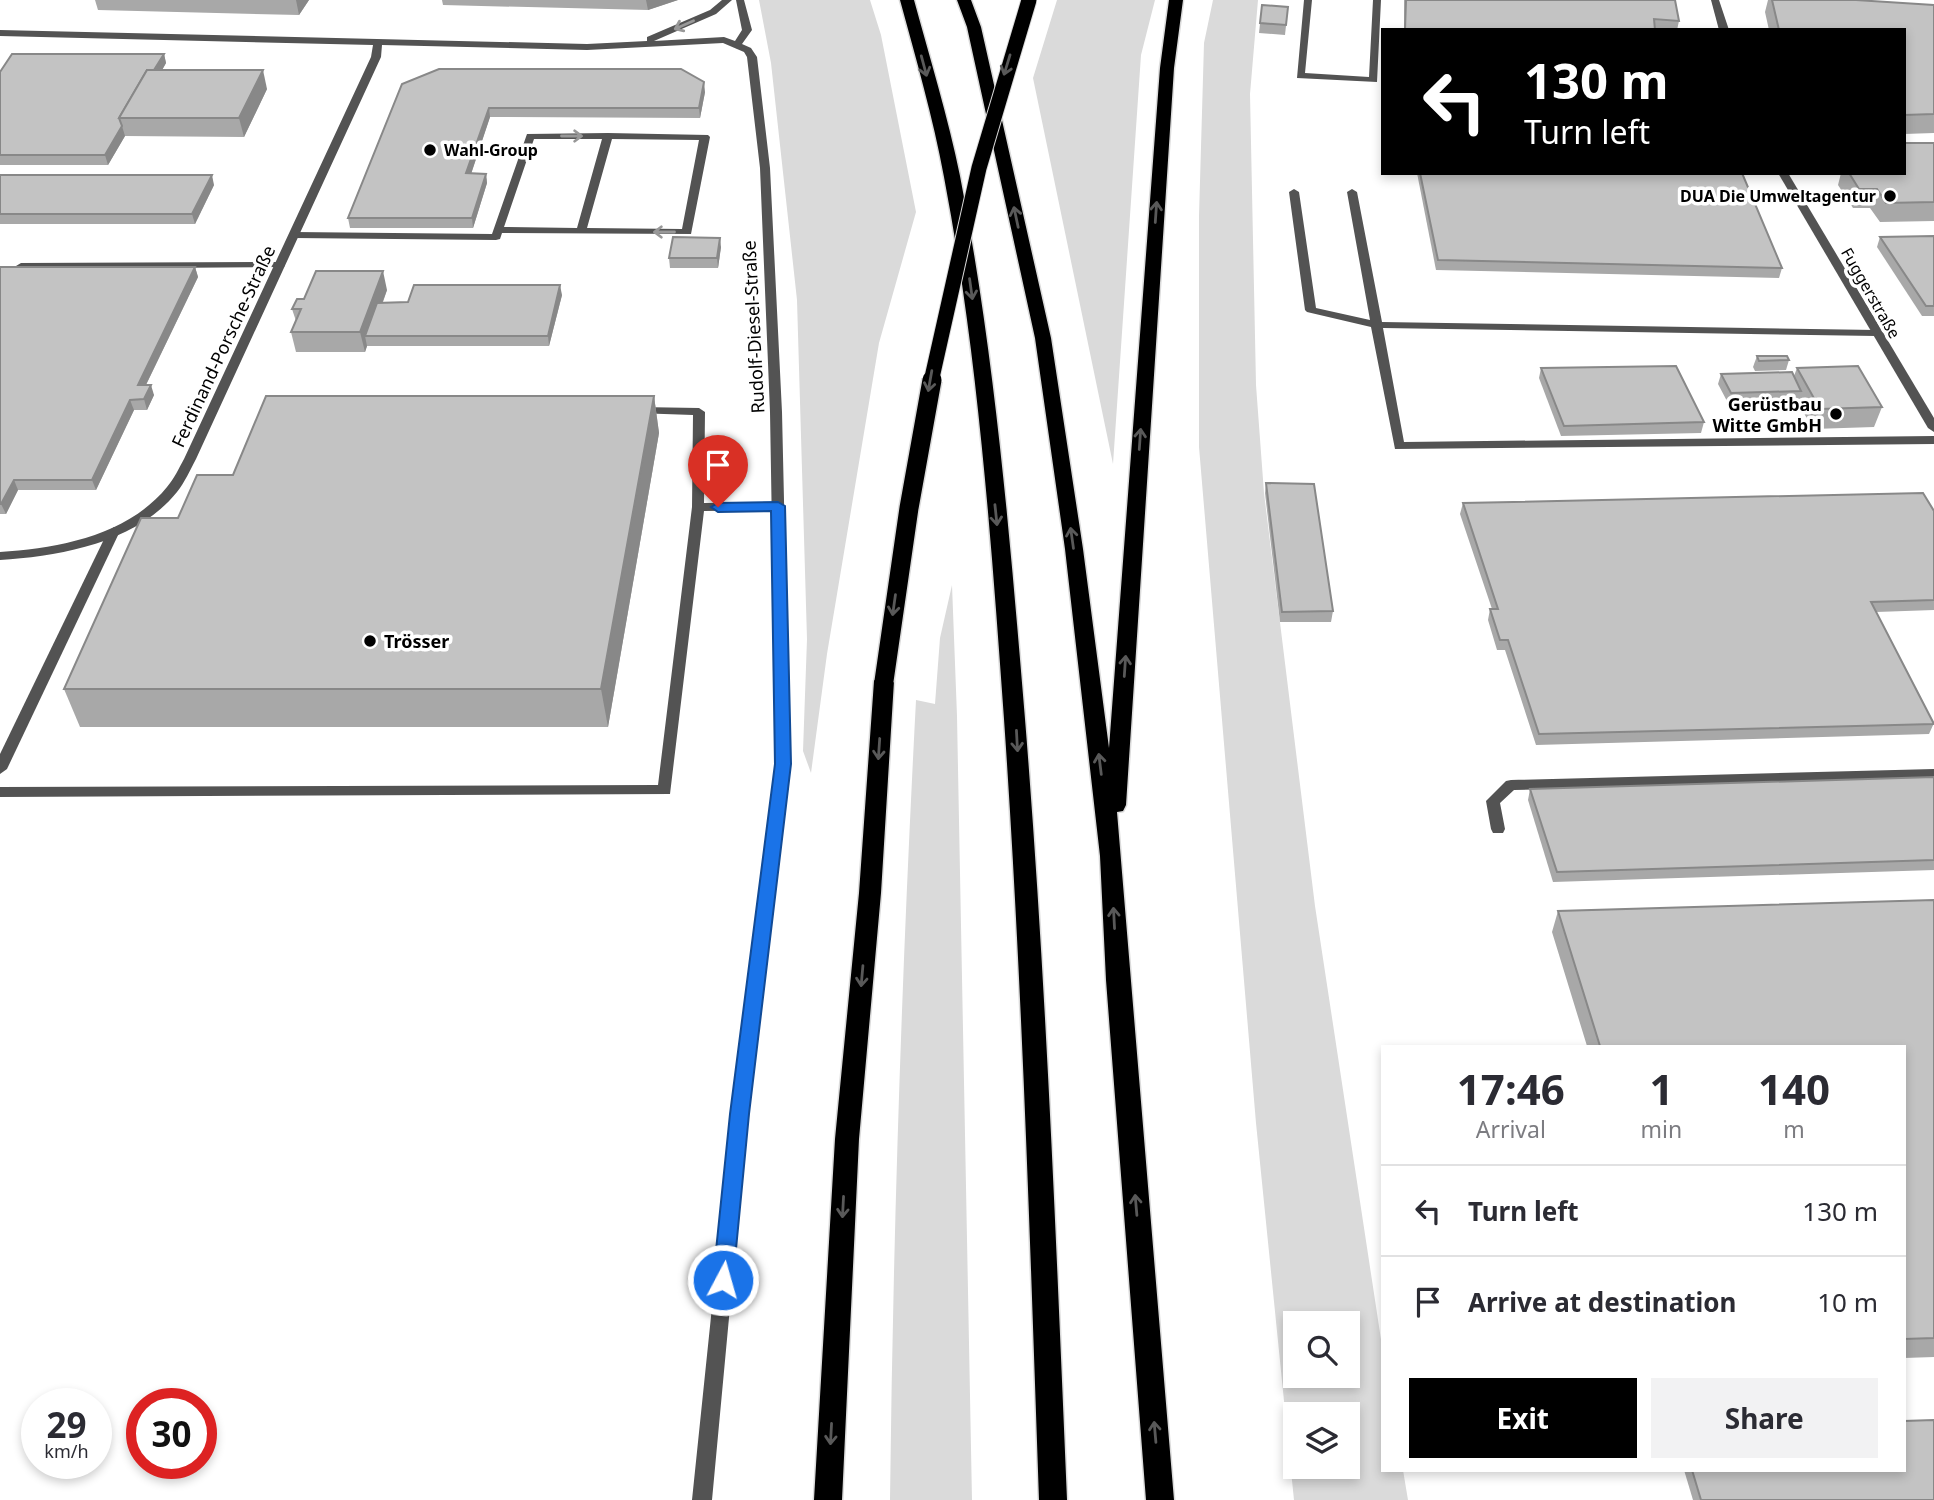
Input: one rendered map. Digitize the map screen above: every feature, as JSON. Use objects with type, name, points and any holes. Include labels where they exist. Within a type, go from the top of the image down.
[{"type":"highway","points":[[907,0],[952,173],[970,283],[984,394],[1014,696],[1039,1145],[1053,1500]]},
{"type":"highway","points":[[964,0],[974,27],[1043,338],[1074,549],[1111,856],[1118,980],[1160,1500]]},
{"type":"highway","points":[[828,1500],[846,1139],[870,893],[884,681],[908,504],[930,377],[955,257],[981,153],[1029,0]]},
{"type":"highway","points":[[1111,856],[1167,68],[1176,0]]},
{"type":"street","points":[[636,44],[713,12],[728,0]]},
{"type":"street","points":[[0,33],[587,47],[724,40],[738,44],[747,30],[740,0]]},
{"type":"street","points":[[1308,0],[1300,76],[1378,80],[1377,0]]},
{"type":"street","points":[[1714,0],[1723,28]]},
{"type":"street","name":"Ferdinand-Porsche-Straße","points":[[0,556],[33,554],[85,544],[134,522],[171,491],[190,459],[376,57],[378,42]]},
{"type":"street","name":"Rudolf-Diesel-Straße","points":[[702,1500],[740,1114],[783,764],[778,506],[764,160],[752,57],[748,50],[738,44]]},
{"type":"street","points":[[293,235],[496,237],[498,230],[530,136],[705,137],[687,232],[498,230]]},
{"type":"street","points":[[580,231],[608,136]]},
{"type":"street","name":"Fuggerstraße","points":[[1784,175],[1934,428]]},
{"type":"street","points":[[1294,192],[1311,310],[1378,325],[1876,333]]},
{"type":"street","points":[[1352,192],[1399,446],[1934,440]]},
{"type":"street","points":[[21,266],[280,265]]},
{"type":"street","points":[[0,792],[665,790],[698,508],[699,412],[629,411]]},
{"type":"street","points":[[698,508],[778,506]]},
{"type":"street","points":[[0,769],[114,531]]},
{"type":"street","points":[[1498,829],[1493,801],[1511,785],[1934,774]]},
{"type":"shaded area","points":[[759,0],[870,0],[881,35],[916,212],[879,343],[827,654],[811,773],[803,751],[807,639],[797,300],[771,63]]},
{"type":"shaded area","points":[[1057,0],[1155,0],[1141,55],[1113,464],[1033,78]]},
{"type":"shaded area","points":[[1213,0],[1258,0],[1250,94],[1256,385],[1264,493],[1315,906],[1381,1339],[1381,1472],[1403,1472],[1408,1500],[1294,1500],[1292,1479],[1360,1479],[1360,1402],[1284,1402],[1256,1123],[1199,447],[1199,216],[1204,43]]},
{"type":"shaded area","points":[[952,585],[957,716],[972,1500],[890,1500],[899,1100],[916,700],[935,704],[940,638]]},
{"type":"building","points":[[1406,0],[1675,0],[1679,21],[1654,19],[1655,28],[1405,28]]},
{"type":"building","points":[[1772,0],[1856,0],[1934,5],[1934,114],[1906,115],[1906,28],[1779,28]]},
{"type":"building","points":[[1262,5],[1288,7],[1286,25],[1260,23]]},
{"type":"building","points":[[12,54],[164,54],[154,70],[147,70],[119,118],[122,126],[105,155],[0,155],[0,72]]},
{"type":"building","name":"Wahl-Group","points":[[439,69],[681,69],[704,82],[699,108],[489,108],[466,173],[486,174],[472,218],[348,218],[402,84]]},
{"type":"building","points":[[147,70],[263,70],[239,118],[119,118]]},
{"type":"building","points":[[1906,143],[1934,143],[1934,202],[1886,203],[1877,189],[1859,189],[1850,175],[1906,175]]},
{"type":"building","points":[[0,175],[212,175],[192,214],[0,214]]},
{"type":"building","points":[[1420,175],[1743,175],[1782,268],[1438,260]]},
{"type":"building","points":[[1934,236],[1934,306],[1926,306],[1880,237]]},
{"type":"building","points":[[673,237],[720,238],[717,258],[669,258]]},
{"type":"building","points":[[0,267],[195,267],[138,385],[151,385],[144,399],[130,400],[92,480],[14,480],[1,504],[0,504]]},
{"type":"building","points":[[316,271],[383,271],[360,332],[291,332],[301,309],[292,309],[297,299],[304,299]]},
{"type":"building","points":[[414,285],[560,285],[548,336],[365,336],[377,303],[408,302]]},
{"type":"building","points":[[1757,356],[1787,356],[1789,360],[1759,361]]},
{"type":"building","points":[[1676,366],[1704,422],[1564,426],[1541,368]]},
{"type":"building","points":[[1858,366],[1882,407],[1820,409],[1797,368]]},
{"type":"building","points":[[1792,372],[1801,391],[1731,393],[1721,374]]},
{"type":"building","name":"Trösser","points":[[266,396],[654,396],[601,689],[64,689],[141,518],[178,518],[197,475],[233,475]]},
{"type":"building","points":[[1266,483],[1314,484],[1333,611],[1282,612]]},
{"type":"building","points":[[1923,493],[1934,511],[1934,600],[1871,602],[1934,724],[1539,734],[1508,640],[1500,640],[1490,609],[1498,609],[1463,503]]},
{"type":"building","points":[[1934,777],[1934,860],[1557,872],[1530,789]]},
{"type":"building","points":[[1934,900],[1934,1338],[1906,1339],[1906,1045],[1600,1045],[1558,911]]},
{"type":"building","points":[[1934,1420],[1934,1500],[1701,1500],[1693,1472],[1906,1472],[1906,1421]]},
{"type":"place","name":"Wahl-Group","points":[[430,150]]},
{"type":"place","name":"DUA Die Umweltagentur","points":[[1890,196]]},
{"type":"place","name":"Gerüstbau Witte GmbH","points":[[1836,414]]},
{"type":"place","name":"Trösser","points":[[370,641]]},
{"type":"route","points":[[718,507],[778,506],[783,764],[740,1114],[723,1280]]}]
